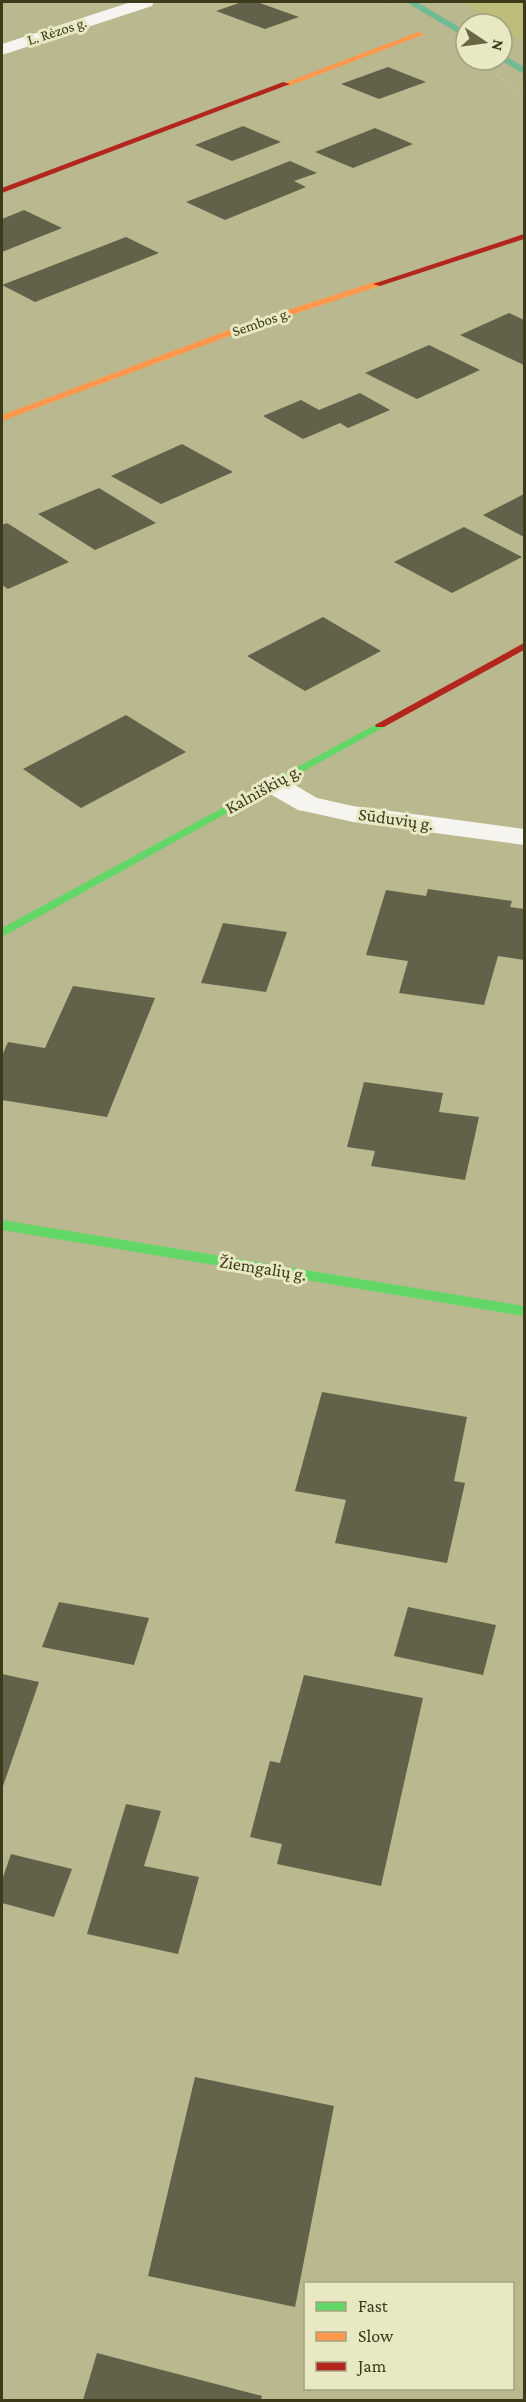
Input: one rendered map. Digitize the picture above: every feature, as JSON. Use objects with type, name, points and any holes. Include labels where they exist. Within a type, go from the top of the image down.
[{"type":"street","name":"L. Rėzos g.","points":[[2,50],[146,2]]},
{"type":"street","points":[[2,191],[420,34]]},
{"type":"street","name":"Sembos g.","points":[[2,418],[245,327],[525,236]]},
{"type":"street","name":"Kalniškių g.","points":[[2,933],[525,646]]},
{"type":"street","name":"Sūduvių g.","points":[[273,784],[308,804],[353,814],[525,837]]},
{"type":"street","name":"Žiemgalių g.","points":[[2,1225],[525,1311]]},
{"type":"path","points":[[493,72],[525,95]]},
{"type":"shaded area","points":[[462,2],[524,2],[524,42],[514,36],[514,12],[477,12]]},
{"type":"building","points":[[242,2],[257,2],[299,17],[265,29],[216,11]]},
{"type":"building","points":[[388,67],[426,82],[379,99],[341,84]]},
{"type":"building","points":[[243,126],[281,142],[232,161],[195,145]]},
{"type":"building","points":[[375,128],[413,144],[353,168],[315,152]]},
{"type":"building","points":[[290,161],[317,173],[294,181],[306,187],[225,220],[186,202]]},
{"type":"building","points":[[24,210],[62,228],[2,252],[2,219]]},
{"type":"building","points":[[126,237],[159,253],[35,302],[2,285]]},
{"type":"building","points":[[509,313],[524,320],[524,365],[460,335]]},
{"type":"building","points":[[429,345],[480,370],[417,399],[365,373]]},
{"type":"building","points":[[360,393],[390,410],[348,428],[340,423],[303,439],[263,416],[301,400],[319,410]]},
{"type":"building","points":[[182,444],[233,472],[161,504],[111,476]]},
{"type":"building","points":[[99,488],[156,523],[95,550],[38,514]]},
{"type":"building","points":[[524,494],[524,537],[483,515]]},
{"type":"building","points":[[7,523],[69,562],[8,589],[2,585],[2,525]]},
{"type":"building","points":[[464,527],[522,557],[452,593],[394,562]]},
{"type":"building","points":[[323,617],[381,651],[305,691],[247,656]]},
{"type":"building","points":[[126,715],[186,752],[81,808],[23,769]]},
{"type":"building","points":[[428,889],[512,901],[510,907],[524,909],[524,960],[498,956],[484,1005],[399,993],[408,961],[366,955],[386,890],[426,896]]},
{"type":"building","points":[[223,923],[287,932],[266,992],[201,983]]},
{"type":"building","points":[[73,986],[155,998],[107,1117],[2,1100],[2,1056],[8,1042],[45,1048]]},
{"type":"building","points":[[364,1082],[443,1093],[439,1112],[479,1117],[465,1180],[371,1166],[375,1151],[347,1147]]},
{"type":"building","points":[[322,1392],[467,1417],[454,1481],[465,1483],[447,1563],[335,1543],[346,1500],[295,1491]]},
{"type":"building","points":[[59,1602],[149,1618],[134,1665],[42,1647]]},
{"type":"building","points":[[408,1607],[496,1625],[483,1675],[394,1656]]},
{"type":"building","points":[[2,1674],[39,1682],[2,1789]]},
{"type":"building","points":[[304,1675],[423,1698],[381,1886],[277,1864],[282,1844],[250,1837],[270,1761],[280,1763]]},
{"type":"building","points":[[126,1804],[161,1811],[144,1866],[199,1877],[178,1954],[87,1934]]},
{"type":"building","points":[[11,1854],[72,1869],[54,1917],[2,1903],[2,1880]]},
{"type":"building","points":[[195,2077],[334,2106],[295,2307],[148,2276]]},
{"type":"building","points":[[97,2353],[262,2396],[261,2400],[83,2400]]},
{"type":"waterway","points":[[411,2],[454,28]]},
{"type":"waterway","points":[[514,65],[524,71]]},
{"type":"traffic: fast","points":[[2,933],[380,725]]},
{"type":"traffic: fast","points":[[2,1225],[524,1311]]},
{"type":"traffic: slow","points":[[286,84],[421,34]]},
{"type":"traffic: slow","points":[[2,418],[245,327],[377,284]]},
{"type":"traffic: jam","points":[[2,191],[286,84]]},
{"type":"traffic: jam","points":[[377,284],[524,236]]},
{"type":"traffic: jam","points":[[380,725],[524,646]]}]
